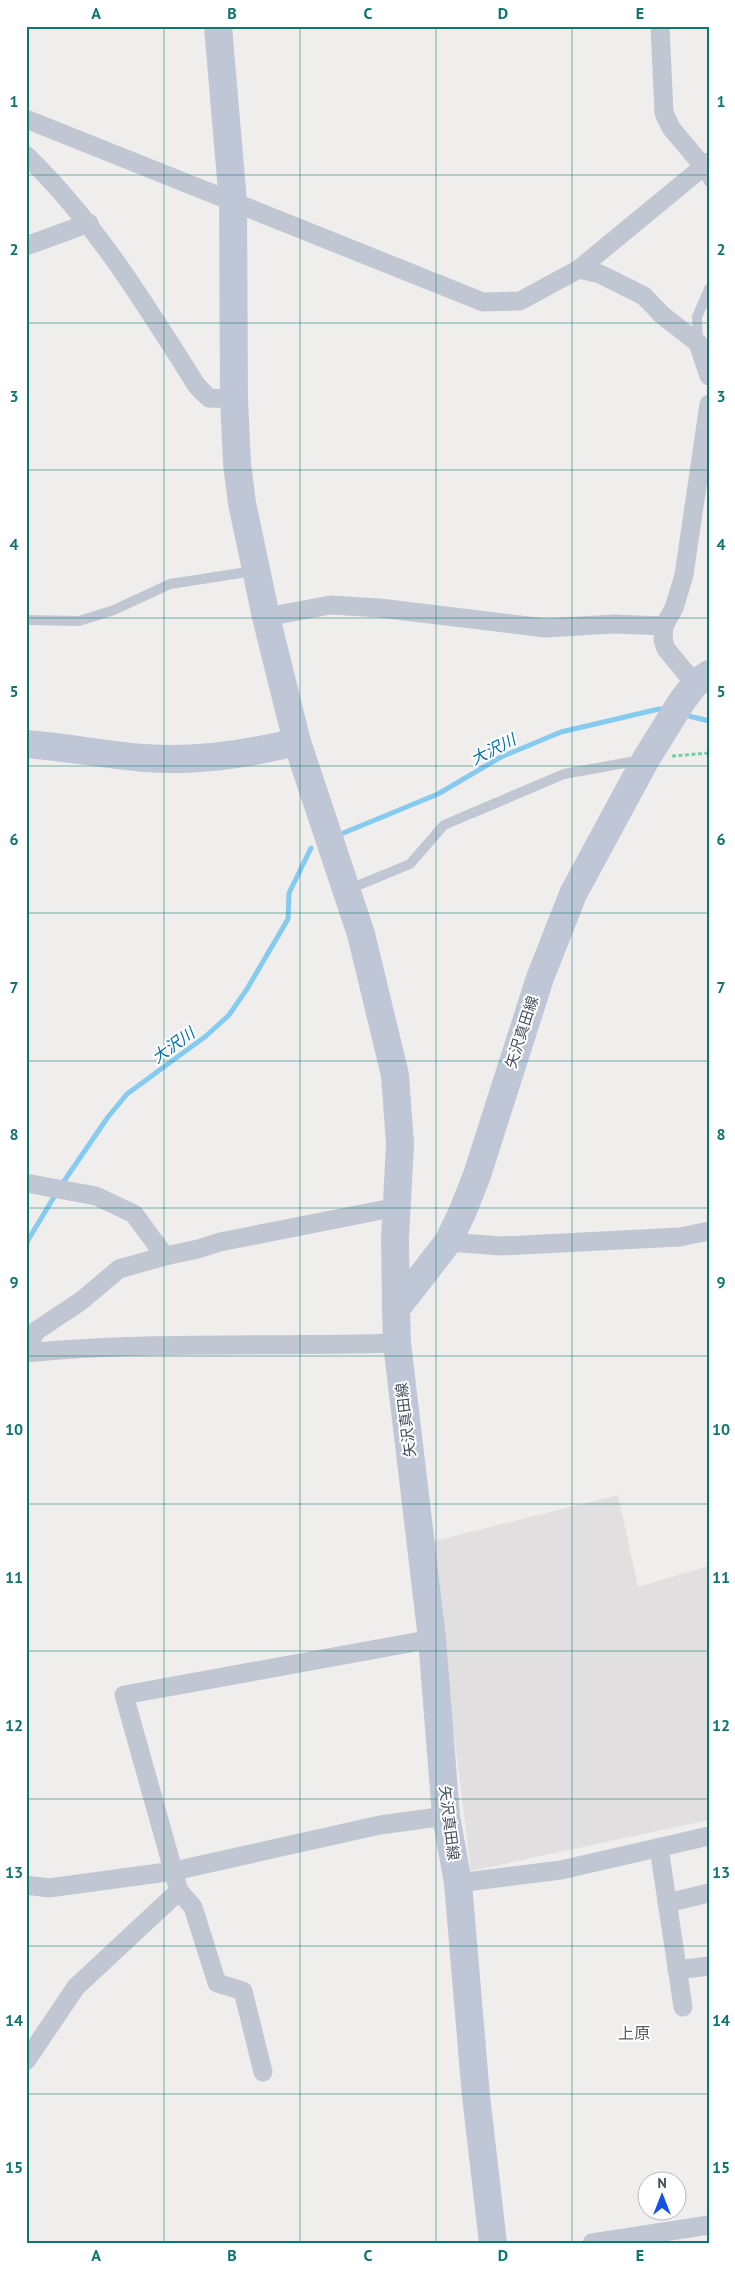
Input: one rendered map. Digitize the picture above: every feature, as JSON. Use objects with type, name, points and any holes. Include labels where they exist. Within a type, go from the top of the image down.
[{"type":"main road","points":[[218,26],[233,203],[234,399],[237,464],[255,571],[298,742],[346,890],[377,994],[395,1075],[400,1144],[395,1239],[396,1309]]},
{"type":"main road","name":"矢沢真田線","points":[[493,2243],[476,2096],[458,1883],[446,1816],[432,1638],[397,1343],[396,1309],[448,1242],[477,1174],[540,978],[573,894],[646,759],[682,701],[702,679]]},
{"type":"main road","points":[[26,744],[146,758],[204,758],[250,753],[298,742]]},
{"type":"street","points":[[26,119],[483,302],[520,301],[579,269],[705,169],[671,128],[664,113],[660,26]]},
{"type":"street","points":[[26,155],[58,185],[88,222],[133,284],[197,386],[209,398],[234,399]]},
{"type":"street","points":[[26,246],[88,222]]},
{"type":"street","points":[[579,269],[600,274],[644,296],[662,315],[698,344],[709,376]]},
{"type":"street","points":[[702,679],[666,649],[663,640],[664,626],[674,608],[684,575],[709,404]]},
{"type":"street","points":[[266,617],[330,605],[380,608],[545,628],[614,624],[664,626]]},
{"type":"street","points":[[26,1183],[96,1196],[134,1214],[165,1256]]},
{"type":"street","points":[[397,1207],[220,1242],[119,1269],[81,1302],[36,1331],[26,1351],[140,1346],[313,1346],[397,1343]]},
{"type":"street","points":[[448,1242],[502,1246],[680,1237],[709,1232]]},
{"type":"street","points":[[263,2072],[243,1992],[217,1983],[193,1906],[179,1891],[124,1695],[432,1638]]},
{"type":"street","points":[[26,1885],[48,1888],[174,1871],[380,1825],[446,1816]]},
{"type":"street","points":[[458,1883],[560,1870],[709,1836]]},
{"type":"street","points":[[659,1848],[683,2007]]},
{"type":"street","points":[[26,2061],[76,1987],[179,1891]]},
{"type":"street","points":[[667,1902],[709,1893]]},
{"type":"street","points":[[677,1970],[709,1966]]},
{"type":"street","points":[[592,2243],[709,2225]]},
{"type":"lane","points":[[698,344],[697,317],[709,290]]},
{"type":"lane","points":[[26,620],[78,621],[114,610],[170,584],[255,571]]},
{"type":"lane","points":[[346,890],[380,878],[410,864],[444,825],[564,774],[646,759]]},
{"type":"path","points":[[646,759],[709,753]]},
{"type":"shaded area","points":[[618,1495],[638,1587],[709,1566],[709,1820],[471,1871],[430,1542]]},
{"type":"waterway","name":"大沢川","points":[[341,834],[438,794],[501,757],[561,732],[659,709],[665,710]]},
{"type":"waterway","name":"大沢川","points":[[685,715],[709,721]]},
{"type":"waterway","name":"大沢川","points":[[62,1184],[108,1117],[127,1094],[206,1036],[229,1015],[247,989],[288,919],[289,893],[311,848]]},
{"type":"waterway","name":"大沢川","points":[[26,1248],[28,1240],[57,1192]]},
{"type":"district","name":"上原","points":[[634,2033]]}]
